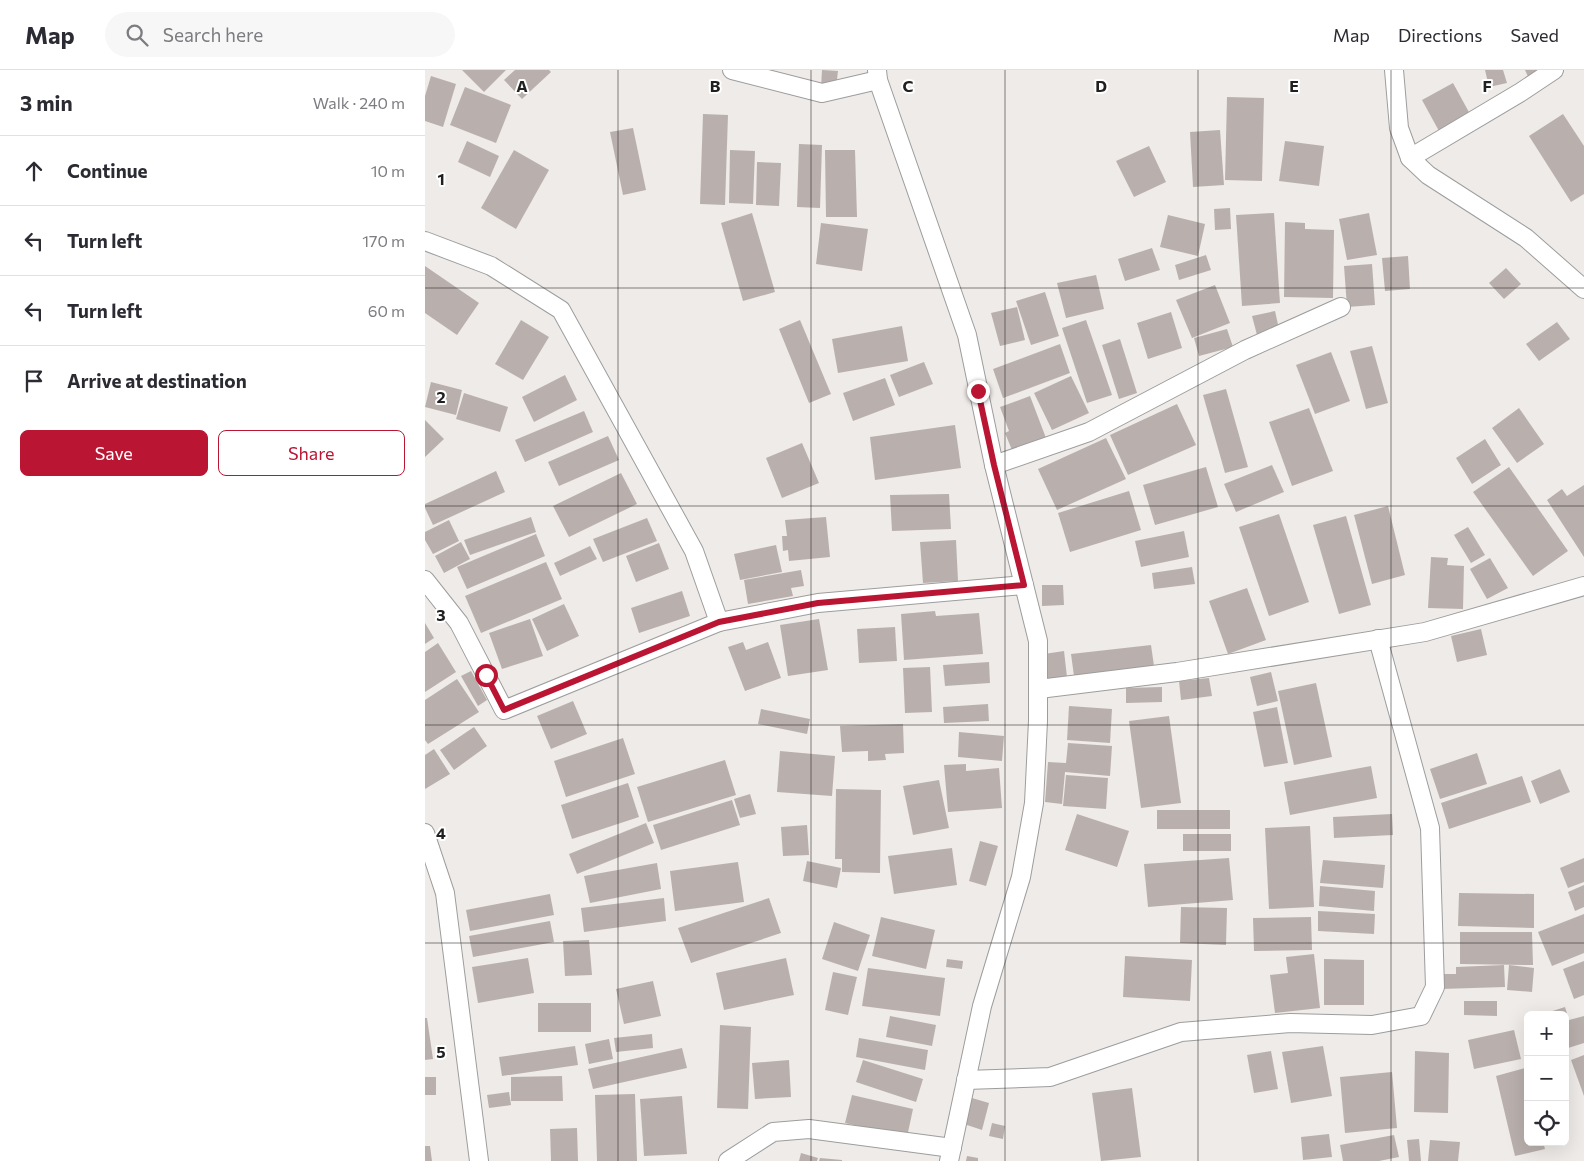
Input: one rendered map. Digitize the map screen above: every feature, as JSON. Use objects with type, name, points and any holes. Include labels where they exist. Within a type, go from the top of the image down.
[{"type":"street","points":[[728,1161],[773,1132],[800,1130],[950,1154],[982,1006],[1021,877],[1034,803],[1039,689],[1038,641],[994,465],[967,336],[877,75],[822,92],[732,70]]},
{"type":"street","points":[[1394,70],[1399,128],[1410,158],[1428,174],[1526,238],[1584,288]]},
{"type":"street","points":[[1410,158],[1521,92],[1554,70]]},
{"type":"street","points":[[425,240],[491,266],[561,310],[695,551],[719,622]]},
{"type":"street","points":[[994,465],[1089,432],[1245,350],[1341,307]]},
{"type":"street","points":[[425,580],[459,623],[504,710],[719,622],[818,603],[1024,585]]},
{"type":"street","points":[[1039,689],[1177,672],[1425,632],[1584,586]]},
{"type":"street","points":[[966,1080],[1050,1077],[1181,1032],[1291,1023],[1372,1025],[1421,1016],[1435,987],[1430,828],[1378,639]]},
{"type":"street","points":[[425,833],[445,893],[479,1161]]},
{"type":"building","points":[[462,70],[506,70],[484,92]]},
{"type":"building","points":[[515,70],[549,70],[551,72],[522,99],[504,80]]},
{"type":"building","points":[[822,70],[838,71],[836,88],[821,87]]},
{"type":"building","points":[[1485,70],[1503,70],[1507,83],[1489,87]]},
{"type":"building","points":[[1525,70],[1543,70],[1530,81]]},
{"type":"building","points":[[431,76],[456,84],[443,127],[425,121],[425,96]]},
{"type":"building","points":[[1453,83],[1470,114],[1439,131],[1422,100]]},
{"type":"building","points":[[465,87],[511,105],[496,143],[450,125]]},
{"type":"building","points":[[1227,97],[1264,98],[1262,181],[1225,180]]},
{"type":"building","points":[[703,114],[728,115],[725,205],[700,204]]},
{"type":"building","points":[[1563,114],[1584,146],[1584,194],[1571,202],[1529,136]]},
{"type":"building","points":[[633,128],[646,190],[623,195],[610,132]]},
{"type":"building","points":[[1220,130],[1224,185],[1193,187],[1190,132]]},
{"type":"building","points":[[467,141],[499,156],[490,177],[458,162]]},
{"type":"building","points":[[1285,141],[1324,146],[1319,186],[1279,181]]},
{"type":"building","points":[[799,144],[822,145],[820,208],[797,207]]},
{"type":"building","points":[[1149,146],[1166,182],[1134,197],[1116,161]]},
{"type":"building","points":[[514,150],[549,170],[516,229],[481,208]]},
{"type":"building","points":[[730,150],[755,151],[753,204],[729,203]]},
{"type":"building","points":[[825,150],[855,150],[857,217],[826,217]]},
{"type":"building","points":[[757,162],[781,163],[779,206],[756,205]]},
{"type":"building","points":[[1230,208],[1231,229],[1215,230],[1214,209]]},
{"type":"building","points":[[752,213],[775,292],[743,301],[721,223]]},
{"type":"building","points":[[1274,213],[1280,303],[1242,306],[1236,215]]},
{"type":"building","points":[[1369,213],[1377,255],[1347,260],[1339,219]]},
{"type":"building","points":[[1168,215],[1205,224],[1198,256],[1160,247]]},
{"type":"building","points":[[1285,222],[1305,223],[1305,229],[1334,230],[1333,298],[1284,297]]},
{"type":"building","points":[[821,223],[868,229],[862,271],[816,264]]},
{"type":"building","points":[[1152,248],[1160,270],[1125,281],[1118,259]]},
{"type":"building","points":[[1206,255],[1211,270],[1179,280],[1175,265]]},
{"type":"building","points":[[1408,256],[1410,289],[1385,291],[1382,258]]},
{"type":"building","points":[[1372,264],[1375,305],[1347,307],[1344,266]]},
{"type":"building","points":[[425,266],[479,303],[457,335],[425,313]]},
{"type":"building","points":[[1506,268],[1521,284],[1504,299],[1489,283]]},
{"type":"building","points":[[1096,275],[1104,309],[1066,318],[1057,283]]},
{"type":"building","points":[[1215,285],[1230,323],[1192,338],[1176,300]]},
{"type":"building","points":[[1045,292],[1059,336],[1031,345],[1016,301]]},
{"type":"building","points":[[1017,307],[1025,340],[1000,346],[991,313]]},
{"type":"building","points":[[1275,311],[1279,329],[1257,335],[1252,316]]},
{"type":"building","points":[[1171,312],[1182,348],[1148,359],[1137,323]]},
{"type":"building","points":[[521,320],[549,337],[523,380],[495,364]]},
{"type":"building","points":[[800,320],[831,394],[809,403],[779,329]]},
{"type":"building","points":[[1086,320],[1112,395],[1087,403],[1062,328]]},
{"type":"building","points":[[1557,322],[1570,339],[1539,361],[1526,344]]},
{"type":"building","points":[[902,326],[908,361],[838,373],[832,339]]},
{"type":"building","points":[[1227,329],[1233,347],[1199,356],[1194,338]]},
{"type":"building","points":[[1120,339],[1137,393],[1119,399],[1102,345]]},
{"type":"building","points":[[1060,344],[1070,373],[1003,398],[993,369]]},
{"type":"building","points":[[1372,346],[1388,403],[1366,409],[1350,351]]},
{"type":"building","points":[[1331,352],[1350,401],[1315,414],[1296,365]]},
{"type":"building","points":[[924,362],[933,384],[899,397],[890,375]]},
{"type":"building","points":[[565,375],[577,400],[534,422],[522,397]]},
{"type":"building","points":[[1071,376],[1089,413],[1052,430],[1034,393]]},
{"type":"building","points":[[885,378],[895,405],[853,421],[843,393]]},
{"type":"building","points":[[431,382],[462,390],[456,415],[425,407]]},
{"type":"building","points":[[1226,389],[1248,467],[1225,473],[1203,395]]},
{"type":"building","points":[[464,393],[508,407],[500,432],[456,419]]},
{"type":"building","points":[[1030,396],[1046,438],[1012,450],[1005,433],[1009,431],[1000,407]]},
{"type":"building","points":[[1177,404],[1196,445],[1128,475],[1110,435]]},
{"type":"building","points":[[1309,408],[1333,471],[1292,486],[1269,422]]},
{"type":"building","points":[[1519,408],[1544,444],[1517,463],[1492,428]]},
{"type":"building","points":[[584,411],[593,432],[525,462],[515,440]]},
{"type":"building","points":[[425,420],[444,439],[425,457]]},
{"type":"building","points":[[955,425],[961,468],[875,480],[870,437]]},
{"type":"building","points":[[608,436],[619,460],[559,486],[548,462]]},
{"type":"building","points":[[1106,438],[1126,479],[1057,510],[1038,469]]},
{"type":"building","points":[[1485,439],[1501,465],[1472,484],[1456,458]]},
{"type":"building","points":[[802,443],[819,483],[782,498],[766,458]]},
{"type":"building","points":[[1272,465],[1284,492],[1236,512],[1224,484]]},
{"type":"building","points":[[1206,467],[1218,507],[1155,525],[1143,485]]},
{"type":"building","points":[[1509,467],[1568,551],[1533,576],[1473,492]]},
{"type":"building","points":[[496,471],[505,492],[433,525],[425,504]]},
{"type":"building","points":[[621,473],[637,504],[569,537],[553,506]]},
{"type":"building","points":[[1584,485],[1584,557],[1547,500],[1562,489],[1567,496]]},
{"type":"building","points":[[1129,491],[1141,530],[1070,552],[1058,513]]},
{"type":"building","points":[[949,494],[951,529],[892,531],[890,495]]},
{"type":"building","points":[[1388,506],[1405,575],[1372,584],[1354,515]]},
{"type":"building","points":[[1279,514],[1309,602],[1269,616],[1239,527]]},
{"type":"building","points":[[1346,516],[1371,605],[1339,614],[1313,525]]},
{"type":"building","points":[[531,517],[536,532],[470,555],[464,540]]},
{"type":"building","points":[[826,517],[830,557],[789,561],[788,550],[783,551],[782,536],[787,536],[785,520]]},
{"type":"building","points":[[647,518],[657,541],[603,562],[593,539]]},
{"type":"building","points":[[449,520],[459,541],[433,554],[425,540],[425,532]]},
{"type":"building","points":[[1468,527],[1485,555],[1471,563],[1454,535]]},
{"type":"building","points":[[1184,531],[1189,557],[1141,567],[1135,541]]},
{"type":"building","points":[[536,534],[545,556],[467,589],[457,567]]},
{"type":"building","points":[[956,540],[958,581],[923,583],[920,542]]},
{"type":"building","points":[[461,542],[470,559],[444,573],[435,556]]},
{"type":"building","points":[[659,543],[669,569],[636,582],[626,556]]},
{"type":"building","points":[[776,545],[782,572],[740,580],[734,554]]},
{"type":"building","points":[[590,546],[597,559],[560,576],[554,563]]},
{"type":"building","points":[[1431,557],[1448,558],[1447,565],[1464,566],[1463,609],[1428,608]]},
{"type":"building","points":[[1490,558],[1508,588],[1487,599],[1470,569]]},
{"type":"building","points":[[546,562],[562,599],[481,633],[465,596]]},
{"type":"building","points":[[1192,567],[1195,584],[1154,589],[1152,573]]},
{"type":"building","points":[[801,570],[804,586],[791,588],[793,596],[748,604],[744,580]]},
{"type":"building","points":[[1042,585],[1063,585],[1064,605],[1042,606]]},
{"type":"building","points":[[1247,588],[1266,640],[1228,654],[1209,601]]},
{"type":"building","points":[[682,591],[690,616],[639,633],[631,608]]},
{"type":"building","points":[[564,604],[579,636],[547,651],[532,619]]},
{"type":"building","points":[[935,611],[936,616],[979,613],[983,654],[904,660],[901,614]]},
{"type":"building","points":[[530,619],[543,656],[502,669],[489,633]]},
{"type":"building","points":[[819,619],[828,670],[788,676],[780,625]]},
{"type":"building","points":[[425,623],[434,638],[425,644]]},
{"type":"building","points":[[895,627],[897,661],[859,663],[857,629]]},
{"type":"building","points":[[1481,629],[1487,655],[1457,662],[1451,636]]},
{"type":"building","points":[[743,642],[746,650],[768,642],[781,678],[745,691],[728,647]]},
{"type":"building","points":[[438,643],[456,672],[425,692],[425,652]]},
{"type":"building","points":[[1151,645],[1154,666],[1074,676],[1071,654]]},
{"type":"building","points":[[1064,651],[1067,677],[1047,679],[1044,654]]},
{"type":"building","points":[[989,662],[990,683],[945,686],[943,665]]},
{"type":"building","points":[[930,667],[932,712],[905,713],[903,668]]},
{"type":"building","points":[[471,671],[487,700],[478,706],[461,676]]},
{"type":"building","points":[[1271,672],[1278,701],[1257,706],[1250,677]]},
{"type":"building","points":[[1209,678],[1212,696],[1181,700],[1179,681]]},
{"type":"building","points":[[457,679],[479,712],[428,744],[425,740],[425,700]]},
{"type":"building","points":[[1316,683],[1332,757],[1294,765],[1278,691]]},
{"type":"building","points":[[1162,687],[1162,702],[1126,703],[1126,688]]},
{"type":"building","points":[[573,701],[587,734],[551,749],[537,716]]},
{"type":"building","points":[[988,704],[989,721],[944,723],[943,707]]},
{"type":"building","points":[[1069,706],[1112,709],[1110,743],[1067,740]]},
{"type":"building","points":[[1277,707],[1288,763],[1264,767],[1253,712]]},
{"type":"building","points":[[761,709],[810,719],[807,734],[758,724]]},
{"type":"building","points":[[1169,716],[1181,803],[1141,808],[1129,721]]},
{"type":"building","points":[[903,724],[904,753],[885,754],[886,760],[868,761],[868,751],[842,752],[840,726]]},
{"type":"building","points":[[474,727],[487,746],[454,770],[440,750]]},
{"type":"building","points":[[959,732],[1004,736],[1002,761],[958,757]]},
{"type":"building","points":[[623,738],[635,774],[566,797],[554,761]]},
{"type":"building","points":[[1068,743],[1112,746],[1110,776],[1065,772],[1062,804],[1045,802],[1048,762],[1066,763]]},
{"type":"building","points":[[434,749],[450,774],[425,789],[425,755]]},
{"type":"building","points":[[780,751],[835,756],[832,796],[777,792]]},
{"type":"building","points":[[1477,753],[1487,784],[1440,799],[1430,769]]},
{"type":"building","points":[[725,760],[736,795],[648,822],[637,787]]},
{"type":"building","points":[[966,764],[966,771],[999,768],[1002,808],[948,812],[944,765]]},
{"type":"building","points":[[1371,766],[1377,798],[1290,815],[1284,782]]},
{"type":"building","points":[[1560,769],[1570,792],[1540,804],[1531,781]]},
{"type":"building","points":[[1066,775],[1108,778],[1106,809],[1063,806]]},
{"type":"building","points":[[1522,776],[1531,802],[1449,829],[1441,803]]},
{"type":"building","points":[[939,780],[949,828],[913,835],[903,786]]},
{"type":"building","points":[[628,783],[639,817],[572,839],[561,805]]},
{"type":"building","points":[[836,789],[881,790],[880,873],[842,872],[842,859],[835,859]]},
{"type":"building","points":[[750,794],[756,814],[740,818],[734,799]]},
{"type":"building","points":[[732,800],[740,825],[661,850],[653,825]]},
{"type":"building","points":[[1157,810],[1230,810],[1230,829],[1157,829]]},
{"type":"building","points":[[1077,814],[1129,831],[1117,867],[1065,850]]},
{"type":"building","points":[[1392,814],[1393,835],[1334,838],[1333,817]]},
{"type":"building","points":[[646,823],[654,843],[577,874],[569,854]]},
{"type":"building","points":[[807,825],[809,855],[783,856],[781,827]]},
{"type":"building","points":[[1310,826],[1314,907],[1269,909],[1265,828]]},
{"type":"building","points":[[1183,834],[1231,834],[1231,851],[1183,851]]},
{"type":"building","points":[[980,841],[998,846],[986,886],[969,881]]},
{"type":"building","points":[[952,848],[957,885],[894,894],[888,856]]},
{"type":"building","points":[[1229,858],[1233,900],[1148,907],[1144,864]]},
{"type":"building","points":[[1584,858],[1584,882],[1568,888],[1560,868]]},
{"type":"building","points":[[1323,860],[1385,865],[1383,888],[1320,883]]},
{"type":"building","points":[[807,861],[841,868],[837,888],[803,881]]},
{"type":"building","points":[[738,862],[744,902],[675,911],[670,871]]},
{"type":"building","points":[[657,863],[661,889],[590,903],[584,876]]},
{"type":"building","points":[[1584,885],[1584,907],[1575,911],[1568,892]]},
{"type":"building","points":[[1320,886],[1375,891],[1374,911],[1319,906]]},
{"type":"building","points":[[1459,893],[1534,894],[1534,928],[1458,926]]},
{"type":"building","points":[[550,894],[554,915],[470,931],[466,910]]},
{"type":"building","points":[[664,898],[666,921],[584,932],[581,908]]},
{"type":"building","points":[[769,898],[781,933],[691,963],[678,928]]},
{"type":"building","points":[[1181,907],[1227,908],[1226,945],[1180,943]]},
{"type":"building","points":[[1318,911],[1375,914],[1374,934],[1318,931]]},
{"type":"building","points":[[1584,914],[1584,953],[1552,966],[1538,932]]},
{"type":"building","points":[[881,917],[935,930],[926,969],[872,956]]},
{"type":"building","points":[[1311,917],[1312,950],[1254,951],[1253,918]]},
{"type":"building","points":[[550,921],[554,942],[473,957],[469,936]]},
{"type":"building","points":[[834,922],[870,935],[858,971],[822,959]]},
{"type":"building","points":[[1460,932],[1532,932],[1533,965],[1460,964]]},
{"type":"building","points":[[589,940],[592,975],[565,976],[563,941]]},
{"type":"building","points":[[1314,954],[1320,1008],[1275,1013],[1270,975],[1288,973],[1286,957]]},
{"type":"building","points":[[1125,956],[1192,960],[1190,1001],[1123,997]]},
{"type":"building","points":[[528,958],[534,993],[478,1003],[472,967]]},
{"type":"building","points":[[786,958],[794,995],[724,1010],[716,973]]},
{"type":"building","points":[[947,959],[963,961],[962,969],[946,967]]},
{"type":"building","points":[[1324,959],[1364,960],[1364,1005],[1324,1005]]},
{"type":"building","points":[[1584,961],[1584,995],[1574,999],[1563,969]]},
{"type":"building","points":[[1504,965],[1505,987],[1441,989],[1441,974],[1456,974],[1456,967]]},
{"type":"building","points":[[1509,965],[1534,968],[1532,992],[1507,990]]},
{"type":"building","points":[[868,968],[945,978],[940,1016],[862,1006]]},
{"type":"building","points":[[833,972],[857,977],[848,1015],[825,1010]]},
{"type":"building","points":[[653,981],[661,1016],[624,1024],[616,989]]},
{"type":"building","points":[[1464,1001],[1497,1001],[1497,1016],[1464,1015]]},
{"type":"building","points":[[538,1003],[591,1003],[591,1032],[538,1032]]},
{"type":"building","points":[[1565,1007],[1566,1011],[1552,1011]]},
{"type":"building","points":[[890,1016],[936,1025],[932,1046],[886,1037]]},
{"type":"building","points":[[1584,1016],[1584,1043],[1569,1048],[1569,1020]]},
{"type":"building","points":[[425,1018],[427,1018],[433,1059],[425,1060]]},
{"type":"building","points":[[720,1025],[751,1027],[748,1109],[717,1108]]},
{"type":"building","points":[[1514,1030],[1521,1059],[1474,1069],[1468,1040]]},
{"type":"building","points":[[652,1034],[653,1048],[616,1052],[614,1038]]},
{"type":"building","points":[[859,1038],[928,1050],[925,1070],[856,1057]]},
{"type":"building","points":[[609,1039],[613,1059],[589,1064],[585,1044]]},
{"type":"building","points":[[575,1046],[578,1065],[502,1076],[499,1057]]},
{"type":"building","points":[[1323,1046],[1332,1096],[1291,1103],[1282,1052]]},
{"type":"building","points":[[682,1048],[687,1068],[593,1089],[588,1069]]},
{"type":"building","points":[[1271,1051],[1278,1089],[1254,1093],[1247,1055]]},
{"type":"building","points":[[1415,1051],[1449,1053],[1448,1113],[1414,1112]]},
{"type":"building","points":[[1584,1055],[1584,1096],[1571,1060]]},
{"type":"building","points":[[789,1060],[791,1097],[755,1099],[752,1063]]},
{"type":"building","points":[[863,1060],[923,1079],[916,1102],[856,1082]]},
{"type":"building","points":[[1524,1068],[1524,1146],[1544,1146],[1545,1149],[1515,1156],[1496,1076]]},
{"type":"building","points":[[1392,1072],[1397,1128],[1345,1133],[1340,1077]]},
{"type":"building","points":[[562,1076],[563,1101],[511,1101],[511,1077]]},
{"type":"building","points":[[425,1077],[436,1077],[436,1095],[425,1095]]},
{"type":"building","points":[[1132,1088],[1141,1157],[1101,1161],[1092,1093]]},
{"type":"building","points":[[509,1092],[511,1105],[489,1108],[487,1095]]},
{"type":"building","points":[[635,1094],[637,1161],[597,1161],[595,1095]]},
{"type":"building","points":[[852,1095],[913,1109],[907,1137],[845,1123]]},
{"type":"building","points":[[682,1096],[687,1154],[644,1156],[640,1099]]},
{"type":"building","points":[[972,1098],[989,1103],[982,1130],[964,1124]]},
{"type":"building","points":[[992,1123],[1005,1126],[1003,1139],[989,1136]]},
{"type":"building","points":[[577,1128],[578,1161],[551,1161],[550,1129]]},
{"type":"building","points":[[1329,1134],[1332,1157],[1303,1160],[1301,1137]]},
{"type":"building","points":[[1394,1135],[1399,1157],[1379,1161],[1343,1161],[1340,1145]]},
{"type":"building","points":[[1419,1139],[1421,1161],[1409,1161],[1407,1140]]},
{"type":"building","points":[[1430,1140],[1460,1142],[1458,1161],[1428,1161]]},
{"type":"building","points":[[425,1146],[430,1146],[432,1161],[425,1161]]},
{"type":"building","points":[[801,1153],[818,1158],[817,1161],[799,1161]]},
{"type":"building","points":[[967,1156],[978,1158],[978,1161],[966,1161]]},
{"type":"building","points":[[820,1158],[842,1160],[842,1161],[819,1161]]},
{"type":"route","points":[[486,675],[504,710],[719,622],[818,603],[1024,585],[994,465],[978,391]]}]
